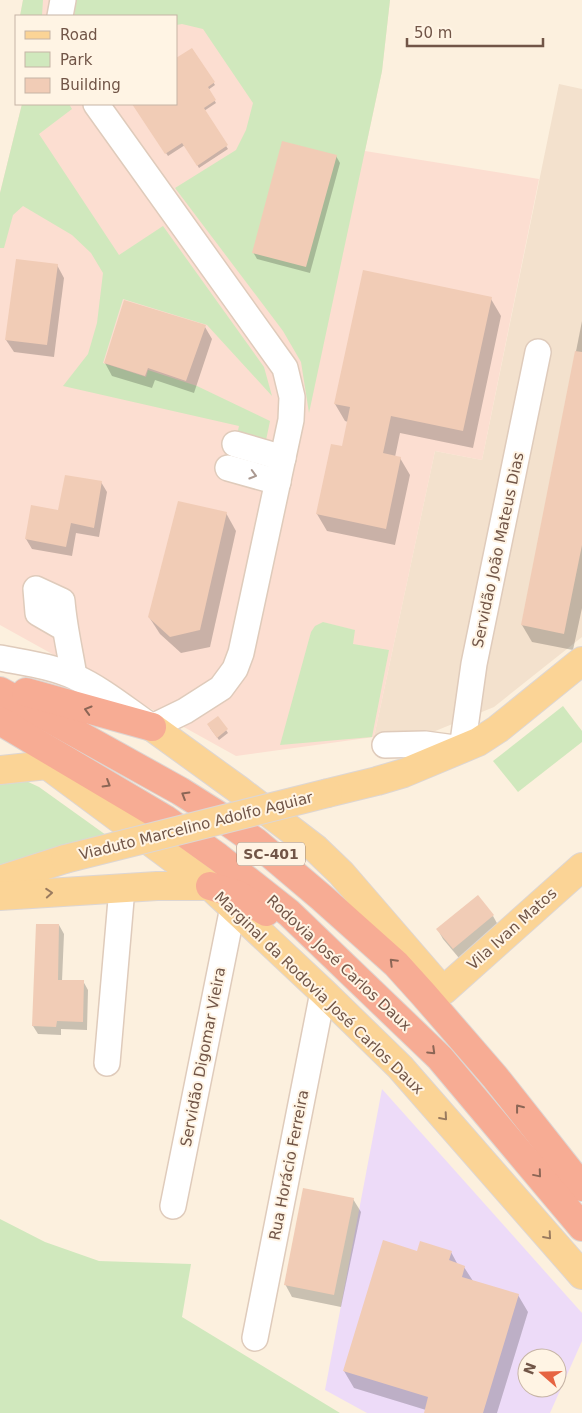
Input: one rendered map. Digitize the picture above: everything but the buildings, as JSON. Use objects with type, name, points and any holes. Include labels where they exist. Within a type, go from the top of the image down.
[{"type":"highway","points":[[0,685],[152,727]]},
{"type":"highway","name":"SC-401","points":[[0,691],[180,792],[218,815],[256,842],[396,964],[495,1077],[582,1187]]},
{"type":"highway","points":[[10,727],[47,765]]},
{"type":"highway","name":"Rodovia José Carlos Daux","points":[[10,727],[166,819],[289,913],[440,1058],[582,1227]]},
{"type":"highway","points":[[210,886],[239,895],[335,956]]},
{"type":"highway","points":[[443,992],[495,1077]]},
{"type":"main road","name":"Viaduto Marcelino Adolfo Aguiar","points":[[2,882],[65,859],[404,773],[478,742],[578,672]]},
{"type":"main road","points":[[152,727],[316,849],[341,873],[443,992]]},
{"type":"main road","points":[[0,770],[47,765]]},
{"type":"main road","name":"Marginal da Rodovia José Carlos Daux","points":[[47,765],[210,886],[323,992],[400,1067],[582,1275]]},
{"type":"main road","name":"Vila Ivan Matos","points":[[443,992],[582,867]]},
{"type":"main road","points":[[2,882],[122,888],[210,886]]},
{"type":"street","points":[[60,15],[63,0]]},
{"type":"street","points":[[0,658],[74,676],[152,727],[185,711],[222,688],[235,669],[241,653],[291,420],[292,397],[285,368],[97,105]]},
{"type":"street","name":"Servidão João Mateus Dias","points":[[462,749],[474,664],[538,352]]},
{"type":"street","points":[[278,482],[232,456],[283,458]]},
{"type":"street","points":[[64,628],[74,676]]},
{"type":"street","points":[[385,745],[425,744],[462,749]]},
{"type":"street","points":[[107,1063],[122,888]]},
{"type":"street","name":"Servidão Digomar Vieira","points":[[173,1206],[233,908]]},
{"type":"street","name":"Rua Horácio Ferreira","points":[[255,1338],[323,992]]},
{"type":"shaded area","points":[[23,0],[390,0],[382,71],[365,151],[539,179],[482,460],[435,451],[374,737],[236,756],[0,625],[0,193],[22,105],[178,105],[178,15],[20,15]]},
{"type":"shaded area","points":[[559,84],[582,89],[582,637],[494,707],[428,734],[374,737],[435,451],[482,460]]},
{"type":"shaded area","points":[[382,1089],[582,1313],[582,1341],[567,1375],[567,1348],[517,1348],[517,1398],[557,1398],[550,1413],[367,1413],[325,1390]]},
{"type":"green space","points":[[23,0],[43,0],[42,15],[20,15]]},
{"type":"green space","points":[[76,0],[390,0],[382,71],[309,413],[301,362],[283,331],[175,188],[236,150],[246,130],[253,103],[203,29],[178,25],[178,15],[74,15]]},
{"type":"green space","points":[[22,105],[70,105],[72,109],[39,134],[119,255],[163,226],[264,367],[272,396],[207,325],[123,299],[103,363],[146,377],[148,370],[197,386],[270,421],[265,445],[236,439],[239,426],[63,386],[88,354],[97,323],[103,273],[91,253],[72,235],[23,206],[13,215],[4,248],[0,248],[0,193]]},
{"type":"green space","points":[[323,622],[355,630],[353,644],[389,650],[372,737],[280,745],[311,632],[315,626]]},
{"type":"green space","points":[[563,706],[582,731],[582,742],[518,792],[493,761]]},
{"type":"green space","points":[[22,779],[39,787],[106,835],[0,868],[0,781]]},
{"type":"green space","points":[[0,1219],[45,1242],[99,1261],[191,1264],[182,1317],[340,1413],[0,1413]]}]
